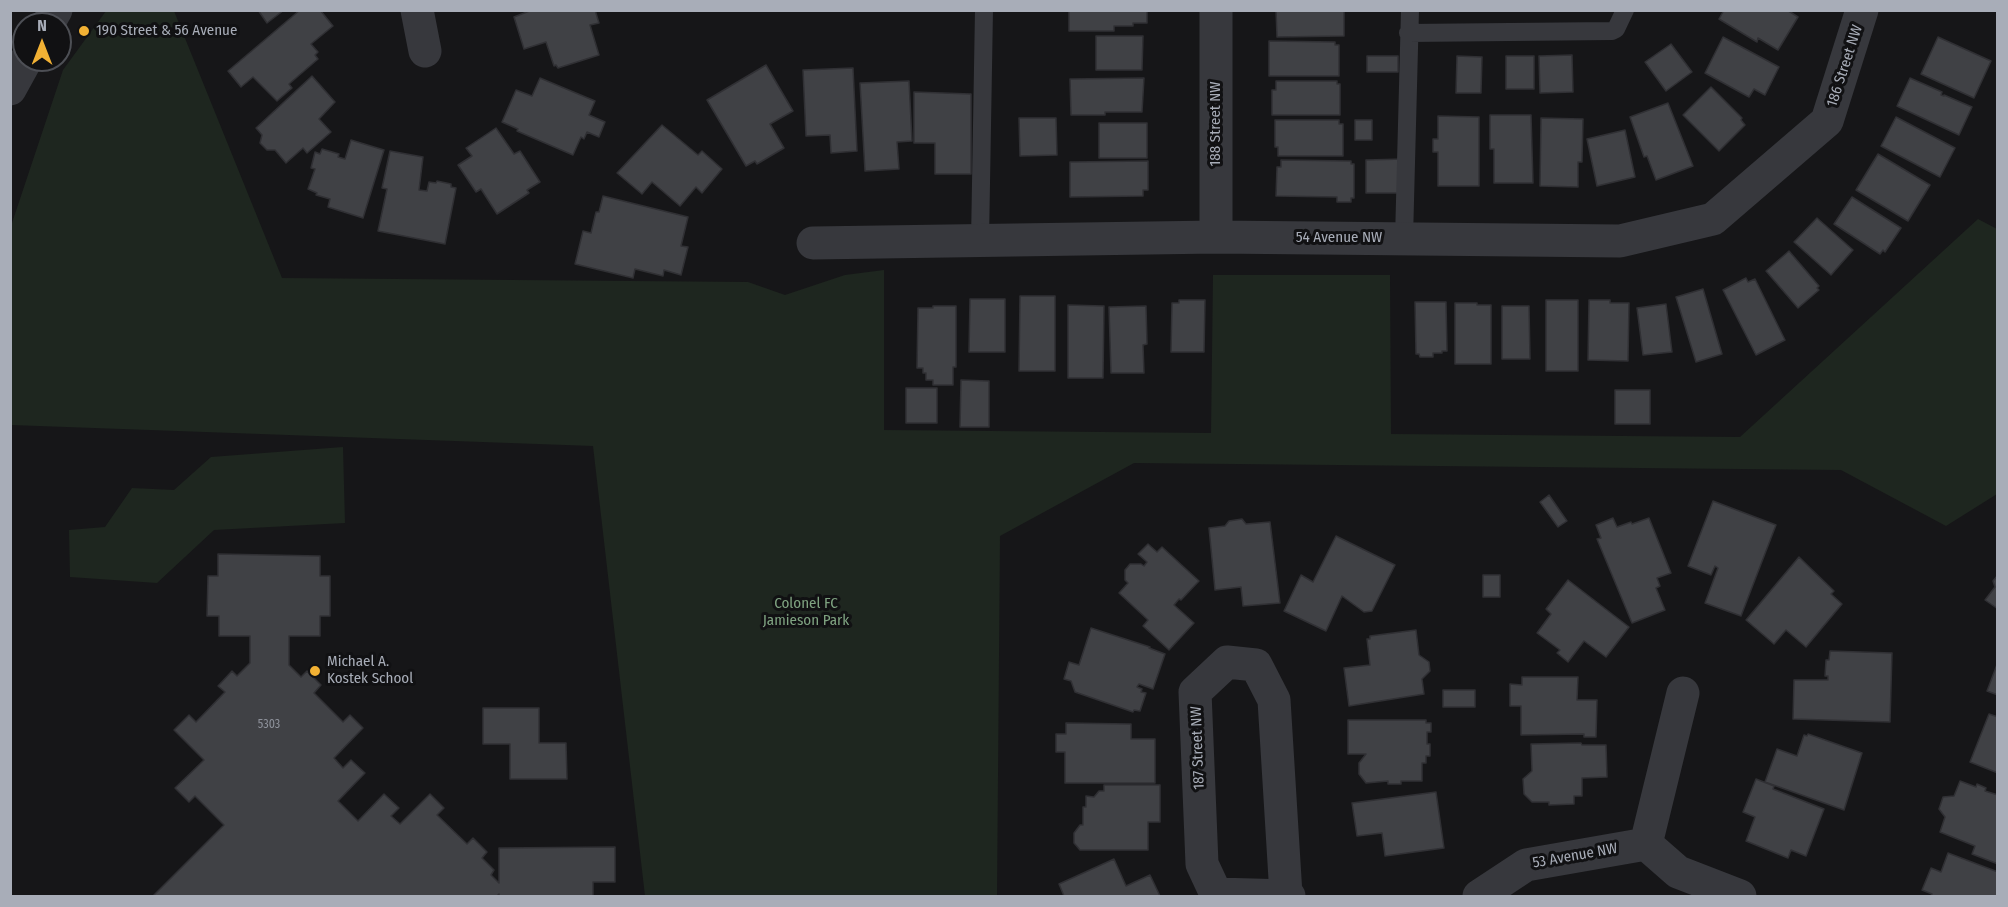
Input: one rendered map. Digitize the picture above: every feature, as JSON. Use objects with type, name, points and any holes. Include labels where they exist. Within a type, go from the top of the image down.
[{"type":"street","points":[[417,10],[425,51]]},
{"type":"street","name":"188 Street NW","points":[[1216,10],[1216,237]]},
{"type":"street","name":"186 Street NW","points":[[1827,121],[1862,10]]},
{"type":"street","points":[[10,89],[19,72]]},
{"type":"street","name":"54 Avenue NW","points":[[813,243],[1216,237],[1620,241],[1713,219],[1827,121]]},
{"type":"street","name":"187 Street NW","points":[[1227,662],[1256,665],[1274,700],[1287,896],[1216,894],[1202,864],[1196,692],[1227,662]]},
{"type":"street","points":[[1683,693],[1646,844],[1678,872],[1740,897]]},
{"type":"street","name":"53 Avenue NW","points":[[1479,897],[1526,865],[1646,844]]},
{"type":"lane","points":[[980,241],[984,10]]},
{"type":"lane","points":[[1404,239],[1410,10]]},
{"type":"lane","points":[[1408,33],[1612,31],[1616,28],[1625,10]]},
{"type":"green space","name":"Colonel FC Jamieson Park","points":[[106,11],[174,11],[282,278],[748,282],[785,295],[845,275],[884,270],[884,430],[1211,433],[1213,275],[1390,275],[1391,434],[1740,437],[1978,219],[1997,229],[1997,494],[1946,526],[1841,470],[1134,463],[1000,536],[997,896],[645,896],[593,446],[11,425],[11,226],[62,72],[72,72],[72,58]]},
{"type":"green space","points":[[343,447],[345,523],[214,530],[157,583],[70,577],[69,530],[105,527],[132,488],[174,490],[211,457]]},
{"type":"building","points":[[258,10],[284,10],[267,23]]},
{"type":"building","points":[[300,10],[320,10],[333,26],[311,44],[318,52],[315,55],[318,59],[289,84],[292,88],[277,101],[253,77],[241,87],[228,71]]},
{"type":"building","points":[[532,10],[595,10],[599,23],[590,25],[599,55],[558,68],[554,66],[546,42],[524,49],[514,17]]},
{"type":"building","points":[[1069,10],[1147,10],[1147,23],[1114,26],[1114,31],[1069,31]]},
{"type":"building","points":[[1276,10],[1344,10],[1344,36],[1277,37]]},
{"type":"building","points":[[1724,10],[1787,10],[1798,17],[1778,50],[1758,38],[1757,42],[1719,19]]},
{"type":"building","points":[[1096,36],[1143,36],[1142,70],[1096,70]]},
{"type":"building","points":[[1723,37],[1779,67],[1765,95],[1754,89],[1749,97],[1705,73]]},
{"type":"building","points":[[1938,37],[1991,61],[1974,98],[1921,74]]},
{"type":"building","points":[[1269,41],[1335,42],[1335,45],[1339,45],[1339,76],[1269,76]]},
{"type":"building","points":[[1671,44],[1692,72],[1666,91],[1645,62]]},
{"type":"building","points":[[1572,55],[1573,92],[1540,93],[1539,56]]},
{"type":"building","points":[[1367,56],[1398,56],[1398,72],[1367,72]]},
{"type":"building","points":[[1457,56],[1482,57],[1481,93],[1456,93]]},
{"type":"building","points":[[1506,56],[1534,56],[1534,89],[1506,89]]},
{"type":"building","points":[[766,65],[793,111],[770,124],[784,148],[757,164],[755,161],[746,166],[707,100]]},
{"type":"building","points":[[853,68],[857,151],[831,153],[830,135],[806,136],[803,70]]},
{"type":"building","points":[[312,76],[335,102],[319,119],[331,132],[307,153],[303,148],[286,163],[275,150],[267,150],[260,143],[262,135],[256,128]]},
{"type":"building","points":[[540,78],[595,101],[589,115],[605,122],[599,137],[587,132],[584,139],[581,137],[573,155],[517,131],[518,129],[502,122],[516,90],[532,96]]},
{"type":"building","points":[[1144,78],[1142,112],[1071,115],[1070,79]]},
{"type":"building","points":[[1910,78],[1942,92],[1941,95],[1972,107],[1959,135],[1897,106]]},
{"type":"building","points":[[909,81],[912,141],[897,142],[899,169],[865,171],[860,83]]},
{"type":"building","points":[[1276,81],[1337,81],[1337,84],[1340,84],[1340,115],[1272,115],[1272,90],[1276,90]]},
{"type":"building","points":[[1711,87],[1742,118],[1745,125],[1719,151],[1683,115]]},
{"type":"building","points":[[914,92],[971,94],[971,174],[935,174],[935,143],[914,143]]},
{"type":"building","points":[[1668,103],[1693,166],[1656,180],[1647,156],[1644,157],[1630,117]]},
{"type":"building","points":[[1490,115],[1531,115],[1533,183],[1494,183],[1494,149],[1490,149]]},
{"type":"building","points":[[1438,116],[1479,117],[1479,186],[1438,186],[1438,152],[1433,152],[1433,139],[1438,139]]},
{"type":"building","points":[[1896,117],[1955,148],[1940,177],[1881,146]]},
{"type":"building","points":[[1019,118],[1056,118],[1057,155],[1020,156]]},
{"type":"building","points":[[1541,118],[1583,119],[1582,162],[1578,162],[1578,187],[1540,186]]},
{"type":"building","points":[[1275,120],[1339,120],[1339,124],[1343,124],[1343,156],[1278,156],[1278,147],[1275,147]]},
{"type":"building","points":[[1355,120],[1372,120],[1372,140],[1355,140]]},
{"type":"building","points":[[1099,123],[1147,123],[1147,158],[1099,158]]},
{"type":"building","points":[[662,125],[698,155],[702,151],[722,169],[702,193],[696,187],[680,206],[652,182],[642,194],[617,173]]},
{"type":"building","points":[[496,128],[514,154],[520,151],[540,182],[527,190],[529,193],[497,214],[481,189],[476,192],[458,165],[472,156],[466,148]]},
{"type":"building","points":[[1625,130],[1635,177],[1597,186],[1587,139]]},
{"type":"building","points":[[351,140],[384,150],[363,218],[328,207],[330,199],[316,195],[317,193],[308,189],[315,169],[311,168],[315,152],[320,154],[322,149],[339,154],[338,157],[345,159]]},
{"type":"building","points":[[390,151],[423,157],[419,190],[427,191],[429,182],[436,183],[437,181],[451,184],[451,187],[456,188],[445,244],[378,231],[387,189],[382,188]]},
{"type":"building","points":[[1878,154],[1930,185],[1908,221],[1856,190]]},
{"type":"building","points":[[1404,159],[1404,193],[1366,193],[1366,160]]},
{"type":"building","points":[[1281,160],[1351,161],[1351,164],[1354,164],[1354,198],[1351,198],[1351,202],[1337,202],[1337,197],[1276,196],[1277,167],[1281,167]]},
{"type":"building","points":[[1148,161],[1148,190],[1143,190],[1143,196],[1070,197],[1070,162]]},
{"type":"building","points":[[603,196],[688,217],[681,246],[688,247],[681,275],[664,270],[663,276],[635,269],[633,278],[575,264],[583,231],[591,233]]},
{"type":"building","points":[[1852,197],[1901,228],[1885,252],[1883,250],[1880,254],[1834,224]]},
{"type":"building","points":[[1817,218],[1853,250],[1831,275],[1794,242]]},
{"type":"building","points":[[1789,251],[1819,286],[1817,288],[1819,290],[1798,308],[1766,271]]},
{"type":"building","points":[[1746,278],[1748,282],[1755,279],[1785,340],[1756,355],[1723,290]]},
{"type":"building","points":[[1703,289],[1722,354],[1696,362],[1676,297]]},
{"type":"building","points":[[1020,296],[1055,296],[1055,371],[1019,371]]},
{"type":"building","points":[[970,299],[1005,299],[1005,352],[969,352]]},
{"type":"building","points":[[1179,300],[1205,300],[1204,352],[1171,352],[1172,303],[1179,303]]},
{"type":"building","points":[[1546,300],[1578,300],[1578,371],[1546,371]]},
{"type":"building","points":[[1589,300],[1629,303],[1628,361],[1588,360]]},
{"type":"building","points":[[1415,302],[1446,302],[1447,351],[1433,353],[1433,357],[1420,357],[1416,354]]},
{"type":"building","points":[[1455,303],[1491,305],[1491,364],[1455,364]]},
{"type":"building","points":[[1666,304],[1672,352],[1643,355],[1637,308]]},
{"type":"building","points":[[1068,305],[1104,306],[1103,378],[1068,378]]},
{"type":"building","points":[[933,306],[956,306],[956,367],[953,367],[953,385],[933,385],[933,380],[926,380],[923,368],[917,368],[918,308],[933,308]]},
{"type":"building","points":[[1146,306],[1147,344],[1143,345],[1144,373],[1111,373],[1109,307]]},
{"type":"building","points":[[1502,306],[1529,306],[1530,359],[1502,359]]},
{"type":"building","points":[[961,380],[989,381],[989,427],[960,427]]},
{"type":"building","points":[[906,388],[937,388],[937,423],[906,423]]},
{"type":"building","points":[[1615,390],[1650,390],[1650,424],[1615,424]]},
{"type":"building","points":[[1549,495],[1567,521],[1558,527],[1540,502]]},
{"type":"building","points":[[1713,501],[1776,525],[1741,616],[1705,603],[1718,568],[1715,566],[1711,575],[1688,566]]},
{"type":"building","points":[[1613,518],[1617,527],[1649,518],[1671,573],[1657,578],[1660,586],[1656,588],[1665,610],[1632,623],[1597,539],[1601,538],[1596,525]]},
{"type":"building","points":[[1242,519],[1246,524],[1270,522],[1280,603],[1243,606],[1241,587],[1215,590],[1209,528],[1225,526],[1229,521]]},
{"type":"building","points":[[1336,536],[1395,565],[1372,611],[1364,612],[1342,596],[1326,631],[1284,611],[1301,575],[1313,582]]},
{"type":"building","points":[[1148,544],[1157,552],[1162,547],[1199,581],[1174,605],[1194,623],[1169,650],[1143,626],[1148,620],[1119,593],[1128,583],[1125,580],[1125,570],[1130,564],[1144,566],[1147,562],[1138,554]]},
{"type":"building","points":[[218,554],[320,556],[320,576],[330,576],[330,616],[320,616],[320,636],[289,636],[289,665],[301,677],[307,671],[321,685],[314,693],[343,722],[350,715],[363,728],[334,758],[343,768],[351,760],[365,773],[338,801],[358,821],[384,794],[399,808],[391,816],[400,824],[430,794],[444,808],[437,815],[467,844],[473,838],[487,852],[482,858],[494,870],[491,875],[499,883],[499,848],[615,847],[615,882],[593,882],[593,896],[499,896],[499,894],[497,896],[153,896],[224,825],[195,796],[189,802],[175,788],[204,760],[174,730],[189,715],[196,722],[225,692],[218,686],[232,671],[237,676],[250,663],[250,636],[219,636],[219,616],[207,616],[208,576],[218,576]]},
{"type":"building","points":[[1799,557],[1834,591],[1831,594],[1842,604],[1806,647],[1786,630],[1774,644],[1746,620]]},
{"type":"building","points":[[1483,575],[1500,575],[1500,597],[1483,597]]},
{"type":"building","points":[[1998,575],[1998,609],[1985,600],[1995,587],[1993,581]]},
{"type":"building","points":[[1568,580],[1629,627],[1606,657],[1584,641],[1568,662],[1557,653],[1560,650],[1537,633],[1551,614],[1546,609]]},
{"type":"building","points":[[1091,628],[1165,654],[1153,689],[1139,684],[1137,687],[1142,689],[1141,692],[1146,693],[1140,711],[1134,710],[1133,712],[1075,692],[1071,681],[1064,679],[1069,662],[1079,665]]},
{"type":"building","points":[[1416,630],[1419,655],[1429,662],[1430,671],[1422,679],[1424,694],[1349,706],[1344,668],[1370,665],[1367,639],[1370,639],[1370,636]]},
{"type":"building","points":[[1830,651],[1892,653],[1890,722],[1793,719],[1794,680],[1828,680],[1828,676],[1825,676],[1826,660],[1829,660]]},
{"type":"building","points":[[1998,662],[1998,695],[1987,691]]},
{"type":"building","points":[[1522,677],[1578,677],[1577,700],[1597,700],[1596,737],[1584,737],[1584,734],[1521,735],[1521,706],[1510,706],[1510,684],[1522,685]]},
{"type":"building","points":[[1443,690],[1475,690],[1475,707],[1443,707]]},
{"type":"building","points":[[483,708],[539,708],[539,743],[566,743],[567,779],[510,779],[510,744],[483,744]]},
{"type":"building","points":[[1989,714],[1998,717],[1998,773],[1970,762]]},
{"type":"building","points":[[1348,720],[1426,720],[1426,723],[1431,723],[1431,732],[1427,732],[1430,756],[1426,756],[1426,763],[1422,763],[1422,781],[1401,781],[1401,784],[1388,784],[1388,781],[1366,783],[1359,774],[1359,763],[1366,754],[1348,754]]},
{"type":"building","points":[[1066,723],[1131,724],[1131,739],[1155,739],[1155,783],[1065,783],[1065,752],[1056,752],[1056,734],[1066,734]]},
{"type":"building","points":[[1808,734],[1862,753],[1844,810],[1765,782],[1777,749],[1797,756],[1804,735]]},
{"type":"building","points":[[1581,743],[1582,745],[1606,745],[1607,777],[1582,778],[1582,796],[1574,796],[1574,804],[1549,805],[1549,802],[1532,802],[1524,794],[1523,779],[1532,771],[1531,744]]},
{"type":"building","points":[[1756,779],[1774,786],[1773,789],[1824,809],[1806,856],[1791,850],[1788,858],[1746,841],[1755,817],[1743,812]]},
{"type":"building","points":[[1960,781],[1976,787],[1977,784],[1986,788],[1985,791],[1998,795],[1998,864],[1972,854],[1975,846],[1940,832],[1945,817],[1939,809],[1943,797],[1954,796]]},
{"type":"building","points":[[1104,785],[1160,785],[1160,822],[1148,822],[1148,850],[1080,850],[1074,843],[1074,833],[1080,825],[1083,825],[1083,807],[1086,807],[1086,796],[1094,797],[1099,791],[1104,791]]},
{"type":"building","points":[[1436,792],[1444,848],[1385,856],[1382,833],[1357,836],[1352,803]]},
{"type":"building","points":[[1948,853],[1998,872],[1998,896],[1931,896],[1932,894],[1922,890],[1931,868],[1941,872]]},
{"type":"building","points":[[1114,859],[1126,886],[1150,875],[1160,896],[1064,896],[1059,884]]},
{"type":"place","name":"190 Street & 56 Avenue","points":[[84,31]]},
{"type":"place","name":"Michael A. Kostek School","points":[[315,671]]}]
